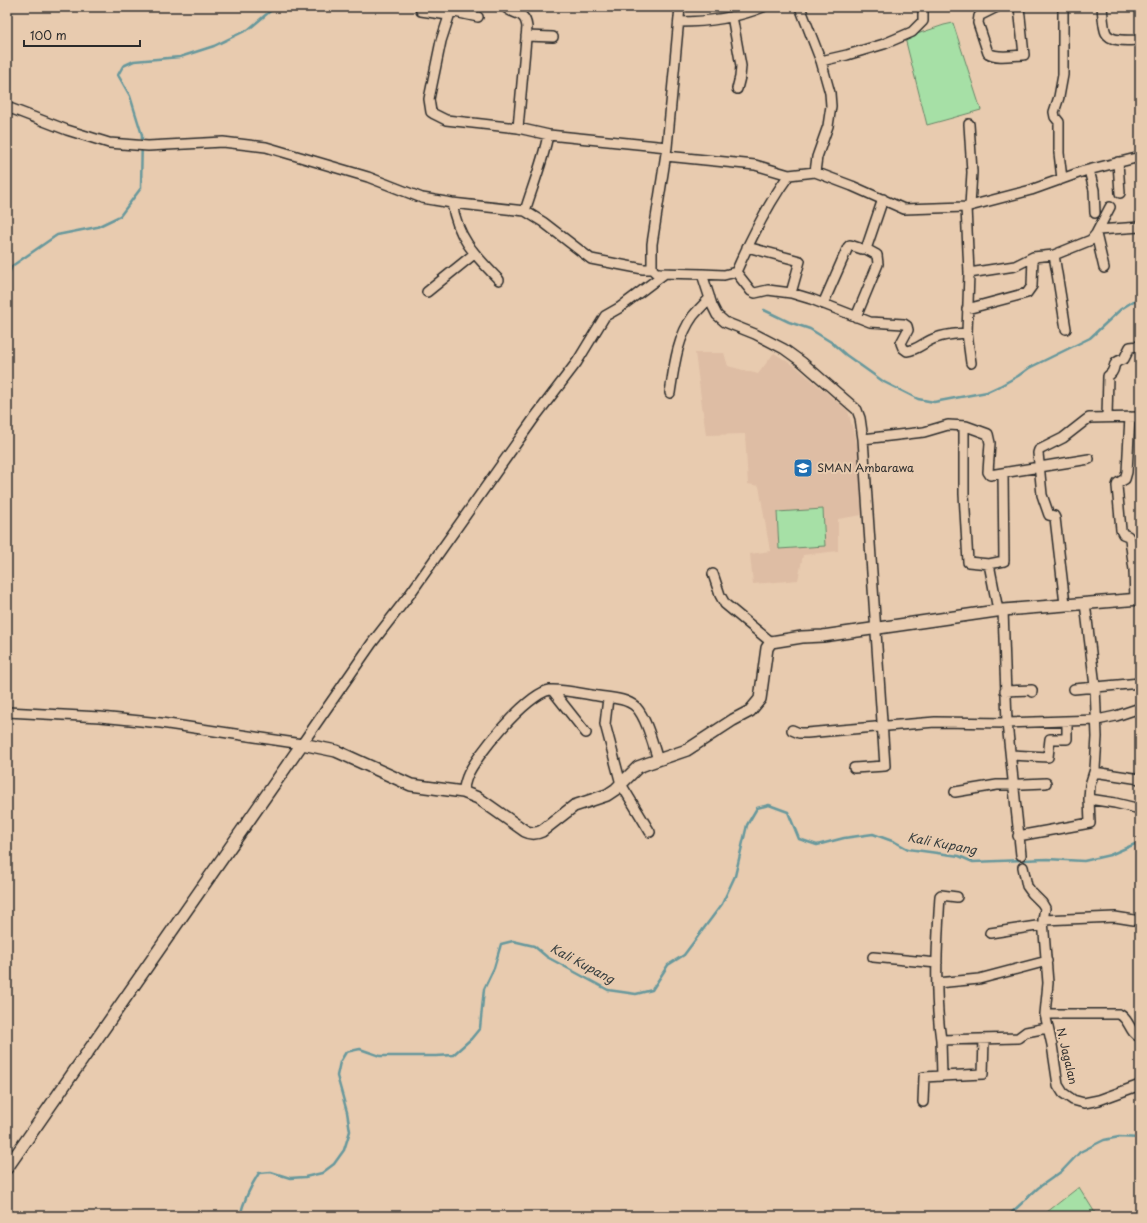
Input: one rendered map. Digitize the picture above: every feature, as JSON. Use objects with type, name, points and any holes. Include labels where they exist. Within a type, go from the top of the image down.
[{"type":"street","points":[[420,7],[421,11],[450,11],[478,17]]},
{"type":"street","points":[[505,7],[508,10],[524,17],[526,22],[518,128]]},
{"type":"street","points":[[652,269],[652,244],[667,151],[680,7]]},
{"type":"street","points":[[679,22],[713,21],[763,7]]},
{"type":"street","points":[[800,7],[821,61],[830,93],[831,106],[828,126],[817,157],[815,172]]},
{"type":"street","points":[[821,61],[884,44],[912,32],[923,21],[923,7]]},
{"type":"street","points":[[998,7],[979,16],[978,23],[988,53],[992,56],[1024,55],[1019,7]]},
{"type":"street","points":[[1062,179],[1059,153],[1059,122],[1055,117],[1054,112],[1059,97],[1063,75],[1063,7]]},
{"type":"street","points":[[1102,7],[1106,33],[1109,37],[1114,39],[1140,40]]},
{"type":"street","points":[[450,11],[441,41],[429,99],[431,112],[446,120],[518,128],[548,135],[756,165],[789,175],[815,172],[852,186],[904,209],[968,207],[1024,192],[1089,170],[1140,157]]},
{"type":"street","points":[[732,16],[741,66],[737,89]]},
{"type":"street","points":[[526,36],[553,37]]},
{"type":"street","points":[[7,106],[68,130],[110,142],[136,146],[223,142],[266,147],[368,177],[422,198],[452,203],[525,211],[543,222],[591,259],[643,269],[652,269],[655,272],[664,274],[724,275],[736,272]]},
{"type":"street","points":[[969,124],[972,172],[968,207],[969,273],[967,333],[971,363]]},
{"type":"street","points":[[525,211],[543,159],[548,135]]},
{"type":"street","points":[[1118,162],[1120,193]]},
{"type":"street","points":[[1089,170],[1094,190],[1095,213]]},
{"type":"street","points":[[736,272],[747,247],[774,196],[789,175]]},
{"type":"street","points":[[866,248],[883,200]]},
{"type":"street","points":[[452,203],[455,220],[466,242],[474,254],[499,280]]},
{"type":"street","points":[[969,273],[1015,266],[1033,258],[1054,255],[1090,240],[1097,232],[1110,207]]},
{"type":"street","points":[[1097,232],[1140,227]]},
{"type":"street","points":[[1097,232],[1104,268]]},
{"type":"street","points":[[823,304],[848,247],[850,245],[862,250],[866,248],[877,255],[878,264],[856,317]]},
{"type":"street","points":[[747,247],[800,261],[791,293]]},
{"type":"street","points":[[427,292],[474,254]]},
{"type":"street","points":[[1054,255],[1066,330]]},
{"type":"street","points":[[967,309],[1027,293],[1032,286],[1033,258]]},
{"type":"street","points":[[736,272],[751,292],[755,293],[768,290],[791,293],[811,299],[870,322],[895,323],[907,326],[908,330],[901,343],[906,351],[912,350],[933,338],[942,335],[967,333]]},
{"type":"street","points":[[7,1168],[372,643],[410,594],[535,417],[576,362],[605,316],[619,308],[664,274]]},
{"type":"street","points":[[702,274],[710,298],[718,315],[725,322],[755,334],[784,349],[802,362],[857,410],[860,418],[863,438],[885,766],[854,768]]},
{"type":"street","points":[[670,393],[675,360],[681,338],[693,317],[710,298]]},
{"type":"street","points":[[1107,418],[1108,376],[1114,370],[1114,364],[1116,361],[1124,359],[1130,347],[1140,346]]},
{"type":"street","points":[[7,712],[100,717],[161,723],[302,744],[336,752],[411,784],[463,792],[478,798],[529,833],[537,834],[574,806],[606,795],[621,784],[638,767],[687,750],[733,720],[750,711],[760,699],[767,648],[771,642],[1000,610],[1137,599],[1130,539],[1128,536],[1123,534],[1122,530],[1117,486],[1118,483],[1125,479],[1127,472],[1130,417]]},
{"type":"street","points":[[1065,604],[1055,518],[1054,516],[1049,515],[1042,495],[1039,450],[1041,447],[1063,438],[1090,418],[1140,417]]},
{"type":"street","points":[[863,438],[924,432],[948,425],[964,426],[988,434],[990,443],[989,474],[1003,473],[1088,458]]},
{"type":"street","points":[[964,426],[964,494],[968,562],[989,564],[1004,561],[1003,473]]},
{"type":"street","points":[[989,564],[1000,610],[1007,723],[1021,855]]},
{"type":"street","points":[[713,574],[720,595],[725,604],[771,642]]},
{"type":"street","points":[[1018,836],[1088,824],[1090,822],[1089,799],[1097,748],[1097,720],[1095,686],[1085,603]]},
{"type":"street","points":[[1074,689],[1140,683]]},
{"type":"street","points":[[463,792],[466,777],[492,739],[515,714],[548,690],[628,701],[636,708],[644,719],[658,760]]},
{"type":"street","points":[[552,690],[586,733]]},
{"type":"street","points":[[1005,691],[1032,690],[1032,692]]},
{"type":"street","points":[[608,698],[605,724],[621,784],[650,832]]},
{"type":"street","points":[[792,730],[807,734],[935,722],[1007,723],[1097,720],[1116,716],[1140,708]]},
{"type":"street","points":[[1011,754],[1048,758],[1050,739],[1066,739],[1067,721]]},
{"type":"street","points":[[1094,772],[1140,780]]},
{"type":"street","points":[[955,792],[1014,783],[1046,783]]},
{"type":"street","points":[[1089,799],[1128,805],[1140,809]]},
{"type":"street","name":"N. Jagalan","points":[[1023,866],[1027,886],[1045,908],[1043,923],[1048,983],[1046,1014],[1047,1028],[1052,1045],[1058,1085],[1063,1093],[1073,1100],[1084,1103],[1100,1100],[1140,1085]]},
{"type":"street","points":[[942,1076],[937,983],[940,896],[957,897]]},
{"type":"street","points":[[990,933],[1043,923],[1115,917],[1140,921]]},
{"type":"street","points":[[873,957],[937,963]]},
{"type":"street","points":[[937,983],[979,979],[1047,961]]},
{"type":"street","name":"N. Jagalan","points":[[1046,1014],[1119,1014],[1124,1016],[1132,1031],[1140,1037]]},
{"type":"street","points":[[941,1040],[1018,1038],[1026,1032],[1047,1028]]},
{"type":"street","points":[[923,1102],[924,1077],[983,1074],[984,1039]]},
{"type":"shaded area","name":"SMAN Ambarawa","points":[[695,353],[724,353],[728,366],[758,374],[774,353],[795,366],[848,411],[859,452],[862,515],[838,519],[838,551],[803,555],[798,580],[753,584],[750,554],[770,551],[759,486],[748,484],[745,434],[706,435]]},
{"type":"green space","points":[[953,23],[981,110],[927,125],[905,38]]},
{"type":"green space","points":[[823,509],[825,546],[779,549],[777,512]]},
{"type":"green space","points":[[1079,1187],[1097,1216],[1042,1216]]},
{"type":"waterway","points":[[7,278],[12,266],[57,235],[97,227],[120,216],[141,188],[142,135],[130,96],[118,75],[123,66],[134,61],[180,57],[214,46],[249,29],[275,7]]},
{"type":"waterway","points":[[764,310],[789,322],[810,329],[831,342],[846,355],[884,382],[918,399],[934,402],[987,392],[1000,386],[1029,368],[1090,338],[1121,309],[1140,297]]},
{"type":"waterway","name":"Kali Kupang","points":[[240,1216],[243,1204],[259,1173],[271,1172],[290,1178],[305,1177],[322,1173],[334,1164],[344,1150],[350,1131],[347,1112],[337,1076],[340,1062],[346,1052],[360,1049],[380,1056],[453,1055],[471,1039],[480,1028],[484,989],[494,968],[501,944],[513,941],[534,946],[547,957],[608,990],[636,994],[652,990],[668,965],[684,955],[722,904],[735,876],[747,825],[757,808],[769,805],[788,812],[799,839],[817,845],[844,838],[873,834],[895,842],[908,849],[959,856],[973,862],[1047,859],[1084,861],[1110,855],[1140,843]]},
{"type":"waterway","points":[[1008,1216],[1038,1188],[1062,1171],[1080,1152],[1104,1140],[1119,1137],[1140,1138]]},
{"type":"place","name":"SMAN Ambarawa","points":[[803,468]]}]
